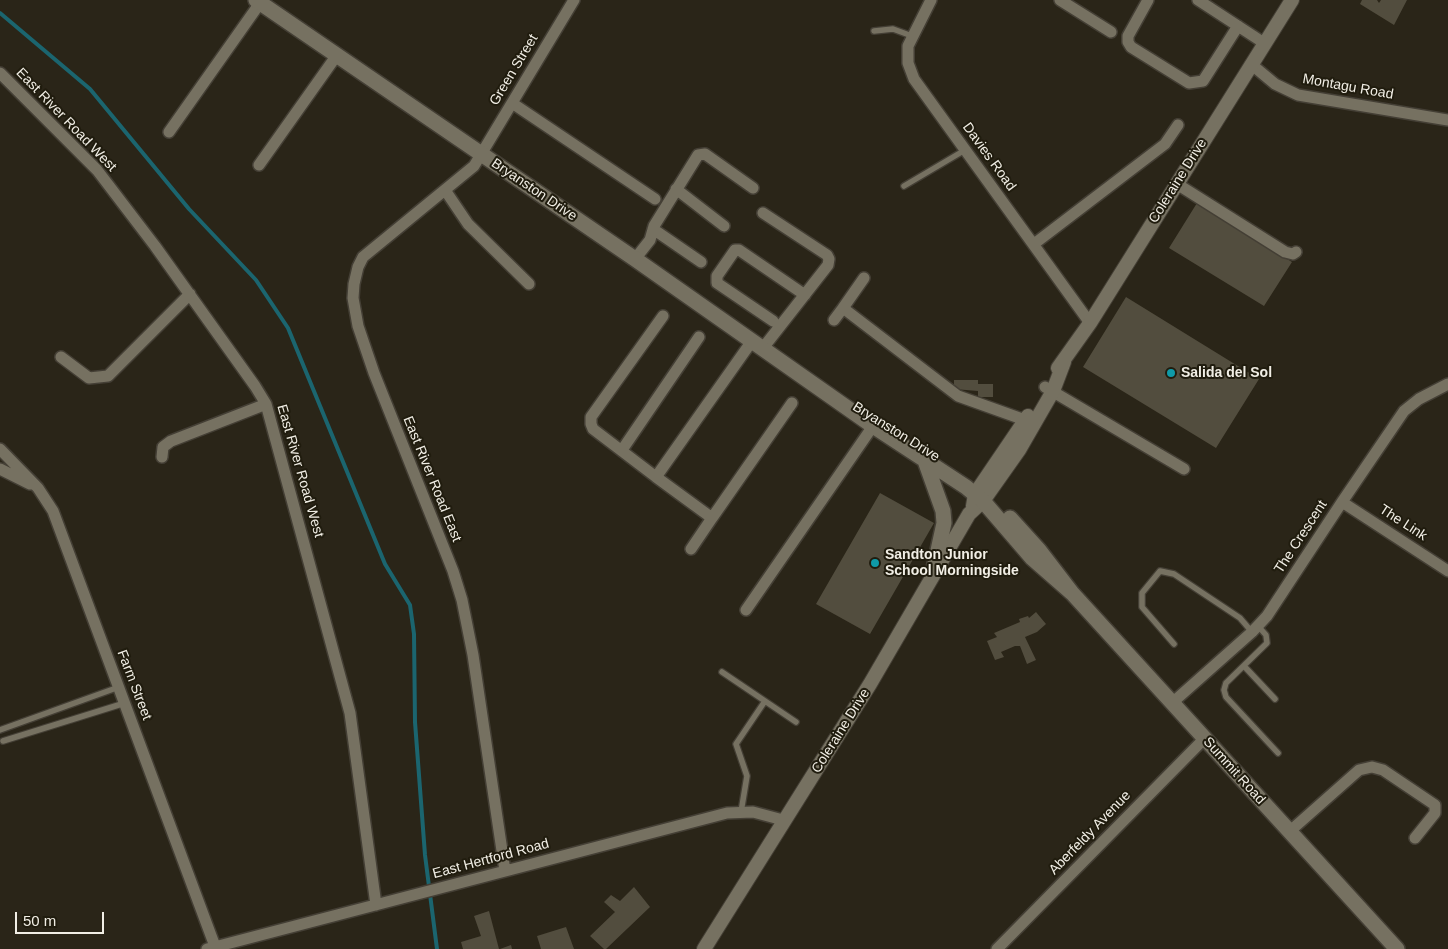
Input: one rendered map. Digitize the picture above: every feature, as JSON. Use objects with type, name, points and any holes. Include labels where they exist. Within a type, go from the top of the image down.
[{"type":"main road","name":"Bryanston Drive","points":[[258,1],[635,259],[873,426],[924,458],[980,497]]},
{"type":"main road","name":"Bryanston Drive","points":[[810,381],[923,447],[980,497]]},
{"type":"main road","points":[[924,458],[943,511],[944,523],[933,573]]},
{"type":"main road","name":"Summit Road","points":[[980,497],[1040,550],[1072,593],[1397,949]]},
{"type":"street","name":"Green Street","points":[[482,155],[574,0]]},
{"type":"street","name":"Davies Road","points":[[931,0],[912,36],[907,54],[914,80],[1090,322]]},
{"type":"street","points":[[1060,0],[1111,32]]},
{"type":"street","points":[[1148,0],[1128,36],[1128,42],[1131,47],[1189,83],[1203,81],[1238,26]]},
{"type":"street","points":[[1198,0],[1264,43]]},
{"type":"street","name":"Coleraine Drive","points":[[704,949],[768,848],[783,820],[870,684],[933,573],[980,497],[1019,450],[1032,414],[1292,0]]},
{"type":"street","points":[[169,132],[258,1]]},
{"type":"street","points":[[259,165],[337,55]]},
{"type":"street","name":"Montagu Road","points":[[1251,64],[1275,84],[1298,95],[1448,120]]},
{"type":"street","name":"East River Road West","points":[[0,73],[90,162],[190,294],[266,404],[350,713],[376,905]]},
{"type":"street","points":[[512,103],[655,199]]},
{"type":"street","points":[[1034,244],[1165,144],[1178,125]]},
{"type":"street","points":[[635,259],[650,240],[653,229],[695,159],[702,154],[753,188]]},
{"type":"street","name":"East River Road East","points":[[482,155],[474,166],[360,261],[355,274],[353,298],[358,326],[374,374],[453,571],[462,600],[473,655],[505,871]]},
{"type":"street","points":[[1176,184],[1285,252],[1293,254],[1296,252]]},
{"type":"street","points":[[676,189],[724,226]]},
{"type":"street","points":[[445,190],[473,228],[529,284]]},
{"type":"street","points":[[656,477],[758,345],[805,294],[828,265],[829,259],[827,255],[762,213]]},
{"type":"street","points":[[653,229],[701,262]]},
{"type":"street","points":[[773,321],[717,284],[717,276],[735,250],[739,250],[805,294]]},
{"type":"street","points":[[834,320],[864,278]]},
{"type":"street","points":[[61,357],[89,378],[108,376],[190,294]]},
{"type":"street","points":[[843,308],[958,396],[1032,414]]},
{"type":"street","points":[[663,316],[591,418],[593,429],[712,518]]},
{"type":"street","points":[[622,450],[699,337]]},
{"type":"street","name":"The Crescent","points":[[1172,703],[1255,629],[1274,607],[1404,411],[1419,399],[1448,384]]},
{"type":"street","points":[[1049,389],[1184,468]]},
{"type":"street","points":[[162,457],[163,447],[171,441],[266,404]]},
{"type":"street","points":[[691,549],[792,404]]},
{"type":"street","points":[[746,610],[873,426]]},
{"type":"street","name":"Farm Street","points":[[0,449],[38,488],[53,511],[125,703],[213,948]]},
{"type":"street","points":[[0,469],[38,488]]},
{"type":"street","name":"The Link","points":[[1342,502],[1448,571]]},
{"type":"street","name":"Aberfeldy Avenue","points":[[998,949],[1204,739]]},
{"type":"street","points":[[1289,832],[1356,773],[1372,767],[1383,770],[1435,804],[1434,813],[1415,838]]},
{"type":"street","name":"East Hertford Road","points":[[213,948],[712,816],[753,812],[783,820]]},
{"type":"lane","points":[[874,30],[893,29],[912,36]]},
{"type":"lane","points":[[904,186],[965,150]]},
{"type":"lane","points":[[1174,644],[1142,607],[1142,593],[1160,571],[1174,574],[1266,635],[1267,643],[1226,683],[1224,690],[1226,697],[1278,753]]},
{"type":"lane","points":[[1244,666],[1274,699]]},
{"type":"lane","points":[[722,672],[796,722]]},
{"type":"lane","points":[[0,730],[119,687]]},
{"type":"lane","points":[[741,812],[747,776],[736,744],[765,701]]},
{"type":"lane","points":[[3,741],[125,703]]},
{"type":"building","points":[[1362,0],[1377,0],[1379,3],[1381,0],[1407,0],[1394,25],[1360,4]]},
{"type":"building","points":[[1197,203],[1292,262],[1264,306],[1169,248]]},
{"type":"building","name":"Salida del Sol","points":[[1126,297],[1259,379],[1216,448],[1083,367]]},
{"type":"building","points":[[954,380],[978,380],[978,384],[993,384],[993,397],[978,397],[978,391],[954,389]]},
{"type":"building","name":"Sandton Junior School Morningside","points":[[880,493],[934,523],[870,634],[816,604]]},
{"type":"building","points":[[1036,612],[1046,624],[1037,632],[1025,637],[1036,660],[1027,664],[1020,646],[1015,646],[1001,652],[1004,657],[995,660],[987,641],[997,637],[994,633],[1020,622],[1019,619],[1028,616],[1029,618]]},
{"type":"building","points":[[634,887],[650,907],[604,949],[590,936],[615,912],[604,902],[611,895],[620,901]]},
{"type":"building","points":[[489,911],[499,949],[463,949],[461,942],[481,936],[474,916]]},
{"type":"building","points":[[566,927],[574,949],[541,949],[537,936]]},
{"type":"building","points":[[511,945],[512,949],[500,949]]},
{"type":"waterway","points":[[0,13],[90,89],[189,209],[256,280],[288,328],[385,564],[410,605],[414,634],[415,722],[425,855],[437,949]]},
{"type":"place","name":"Salida del Sol","points":[[1171,373]]},
{"type":"place","name":"Sandton Junior School Morningside","points":[[875,563]]}]
